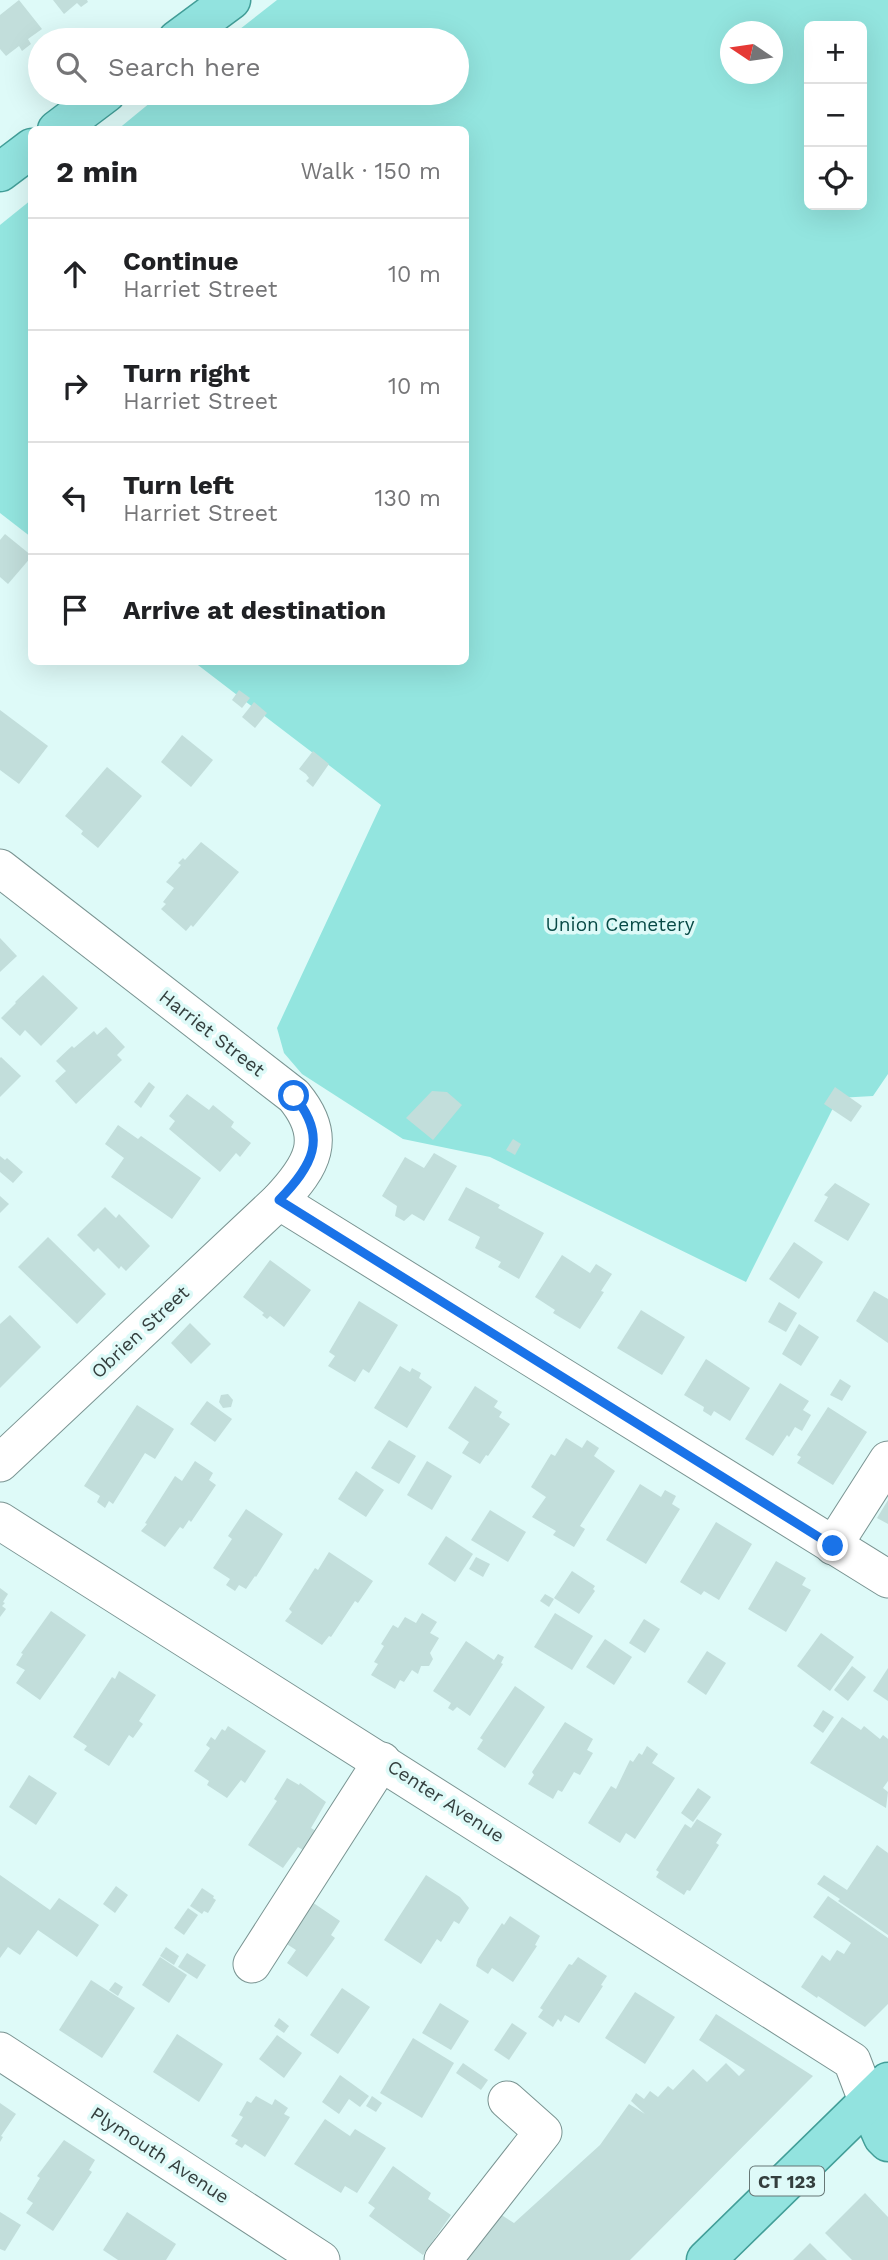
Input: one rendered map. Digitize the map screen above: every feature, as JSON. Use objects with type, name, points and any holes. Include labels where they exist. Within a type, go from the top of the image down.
[{"type":"main road","points":[[193,28],[231,0]]},
{"type":"main road","points":[[62,126],[90,105]]},
{"type":"main road","points":[[0,172],[28,151]]},
{"type":"main road","points":[[878,2092],[883,2137],[888,2142]]},
{"type":"main road","name":"CT 123","points":[[706,2260],[878,2092]]},
{"type":"street","name":"Harriet Street","points":[[0,868],[299,1102],[309,1118],[313,1146],[302,1177],[279,1200]]},
{"type":"street","name":"Obrien Street","points":[[0,1463],[279,1200]]},
{"type":"street","points":[[279,1200],[888,1579]]},
{"type":"street","points":[[833,1546],[888,1460]]},
{"type":"street","name":"Center Avenue","points":[[0,1521],[852,2061],[878,2092]]},
{"type":"street","points":[[252,1964],[382,1761]]},
{"type":"street","name":"Plymouth Avenue","points":[[0,2051],[321,2260]]},
{"type":"street","points":[[443,2260],[543,2132],[507,2100]]},
{"type":"green space","name":"Union Cemetery","points":[[277,0],[888,0],[888,1074],[873,1096],[838,1098],[746,1282],[490,1157],[403,1139],[302,1074],[284,1053],[277,1028],[381,805],[198,665],[469,665],[469,126],[122,126],[147,105],[469,105],[469,28],[241,28]]},
{"type":"green space","points":[[28,202],[28,535],[0,513],[0,225]]},
{"type":"building","points":[[19,0],[41,28],[28,28],[28,46],[22,51],[19,46],[6,56],[0,49],[0,15]]},
{"type":"building","points":[[53,0],[88,2],[81,7],[77,3],[64,14]]},
{"type":"building","points":[[5,534],[28,553],[28,561],[8,584],[0,577],[0,540]]},
{"type":"building","points":[[239,690],[250,698],[242,708],[232,700]]},
{"type":"building","points":[[254,702],[267,713],[255,728],[242,717]]},
{"type":"building","points":[[0,710],[48,746],[19,784],[0,770]]},
{"type":"building","points":[[182,735],[213,760],[191,787],[161,762]]},
{"type":"building","points":[[313,751],[329,764],[313,787],[306,781],[309,778],[306,774],[299,769]]},
{"type":"building","points":[[107,767],[142,796],[98,848],[65,816]]},
{"type":"building","points":[[201,842],[239,872],[193,927],[191,925],[186,931],[161,909],[174,888],[166,882],[181,865],[178,863],[183,858],[185,860]]},
{"type":"building","points":[[0,938],[17,956],[0,972]]},
{"type":"building","points":[[43,975],[78,1008],[41,1046],[25,1030],[20,1036],[1,1018]]},
{"type":"building","points":[[106,1027],[125,1047],[117,1055],[122,1060],[76,1104],[55,1081],[66,1071],[56,1061],[94,1031],[97,1035]]},
{"type":"building","points":[[0,1058],[21,1076],[0,1097]]},
{"type":"building","points":[[149,1082],[155,1087],[141,1108],[134,1102]]},
{"type":"building","points":[[835,1087],[862,1106],[851,1122],[824,1104]]},
{"type":"building","points":[[432,1091],[447,1092],[462,1105],[433,1140],[406,1118]]},
{"type":"building","points":[[187,1094],[209,1110],[213,1105],[234,1122],[231,1127],[251,1143],[240,1157],[236,1153],[220,1172],[169,1129],[175,1121],[169,1116]]},
{"type":"building","points":[[118,1125],[138,1139],[141,1136],[201,1178],[172,1219],[111,1177],[124,1158],[105,1144]]},
{"type":"building","points":[[513,1139],[521,1144],[515,1155],[506,1150]]},
{"type":"building","points":[[434,1153],[457,1166],[424,1221],[412,1214],[404,1221],[395,1216],[397,1206],[382,1196],[405,1157],[424,1168]]},
{"type":"building","points":[[0,1156],[5,1160],[7,1158],[23,1172],[13,1183],[0,1172]]},
{"type":"building","points":[[835,1183],[870,1204],[848,1241],[814,1221],[828,1197],[824,1195]]},
{"type":"building","points":[[466,1187],[544,1233],[519,1279],[498,1267],[501,1262],[475,1248],[480,1237],[448,1220]]},
{"type":"building","points":[[0,1196],[9,1204],[0,1213]]},
{"type":"building","points":[[105,1207],[116,1218],[119,1214],[150,1246],[126,1271],[121,1266],[119,1269],[98,1248],[94,1252],[77,1235]]},
{"type":"building","points":[[48,1237],[106,1294],[77,1324],[18,1267]]},
{"type":"building","points":[[794,1242],[823,1262],[799,1299],[769,1279]]},
{"type":"building","points":[[562,1255],[590,1273],[596,1264],[612,1274],[601,1291],[604,1292],[580,1329],[553,1313],[555,1310],[535,1297]]},
{"type":"building","points":[[270,1260],[311,1290],[284,1327],[270,1316],[267,1319],[262,1315],[264,1313],[243,1297]]},
{"type":"building","points":[[874,1291],[888,1299],[888,1343],[856,1321]]},
{"type":"building","points":[[359,1301],[398,1325],[369,1373],[363,1369],[355,1382],[328,1366],[335,1356],[329,1352]]},
{"type":"building","points":[[779,1302],[797,1313],[786,1332],[768,1322]]},
{"type":"building","points":[[641,1310],[685,1337],[662,1375],[617,1348]]},
{"type":"building","points":[[10,1315],[41,1347],[0,1388],[0,1324]]},
{"type":"building","points":[[190,1323],[211,1344],[191,1364],[171,1343]]},
{"type":"building","points":[[799,1324],[819,1337],[801,1366],[782,1354]]},
{"type":"building","points":[[706,1359],[750,1388],[730,1421],[714,1411],[711,1416],[703,1411],[704,1407],[684,1395]]},
{"type":"building","points":[[400,1366],[410,1372],[412,1368],[421,1373],[419,1378],[432,1387],[407,1428],[374,1408]]},
{"type":"building","points":[[840,1379],[851,1386],[842,1401],[830,1395]]},
{"type":"building","points":[[780,1383],[809,1401],[803,1410],[811,1415],[802,1431],[795,1427],[773,1456],[745,1439]]},
{"type":"building","points":[[475,1386],[498,1401],[494,1407],[502,1412],[499,1417],[510,1424],[480,1464],[462,1453],[469,1442],[448,1428]]},
{"type":"building","points":[[228,1394],[233,1400],[231,1407],[223,1408],[219,1402],[221,1395]]},
{"type":"building","points":[[207,1401],[232,1419],[215,1442],[190,1424]]},
{"type":"building","points":[[137,1405],[174,1429],[155,1459],[145,1453],[113,1504],[109,1501],[105,1508],[97,1502],[100,1496],[84,1486]]},
{"type":"building","points":[[828,1407],[867,1432],[833,1485],[797,1463],[801,1457],[797,1455]]},
{"type":"building","points":[[566,1438],[582,1448],[587,1440],[599,1448],[594,1456],[615,1471],[580,1526],[585,1529],[574,1547],[553,1535],[556,1531],[532,1517],[546,1497],[531,1487],[551,1454],[555,1456]]},
{"type":"building","points":[[389,1440],[416,1456],[399,1484],[371,1468]]},
{"type":"building","points":[[195,1461],[213,1473],[209,1480],[216,1485],[191,1522],[189,1520],[183,1529],[180,1527],[165,1547],[141,1531],[175,1476],[182,1481]]},
{"type":"building","points":[[427,1461],[452,1476],[432,1510],[407,1495]]},
{"type":"building","points":[[356,1471],[384,1490],[366,1517],[338,1499]]},
{"type":"building","points":[[640,1484],[661,1497],[665,1490],[676,1496],[672,1504],[680,1509],[646,1564],[606,1540]]},
{"type":"building","points":[[888,1500],[888,1524],[877,1518]]},
{"type":"building","points":[[246,1509],[283,1534],[246,1589],[239,1585],[235,1591],[226,1585],[230,1579],[213,1568],[232,1539],[228,1536]]},
{"type":"building","points":[[490,1510],[526,1532],[508,1562],[471,1540]]},
{"type":"building","points":[[716,1522],[752,1544],[719,1600],[704,1591],[701,1595],[680,1582]]},
{"type":"building","points":[[446,1536],[473,1554],[455,1582],[428,1564]]},
{"type":"building","points":[[329,1552],[373,1581],[322,1645],[285,1621],[292,1612],[289,1609],[315,1568],[318,1570]]},
{"type":"building","points":[[476,1557],[490,1564],[483,1577],[469,1569]]},
{"type":"building","points":[[776,1561],[806,1578],[802,1585],[811,1590],[786,1632],[748,1609]]},
{"type":"building","points":[[572,1571],[595,1586],[595,1591],[579,1614],[554,1598]]},
{"type":"building","points":[[0,1588],[8,1594],[2,1606],[6,1609],[0,1617]]},
{"type":"building","points":[[545,1594],[554,1599],[549,1607],[540,1601]]},
{"type":"building","points":[[51,1611],[86,1635],[40,1700],[16,1683],[25,1670],[16,1665],[23,1654],[21,1653]]},
{"type":"building","points":[[422,1613],[437,1622],[430,1633],[439,1638],[430,1653],[433,1659],[429,1666],[421,1666],[418,1674],[412,1670],[404,1682],[400,1680],[395,1689],[371,1675],[378,1664],[374,1662],[393,1625],[398,1628],[405,1617],[416,1623]]},
{"type":"building","points":[[555,1613],[593,1636],[572,1670],[534,1647]]},
{"type":"building","points":[[644,1619],[660,1629],[645,1653],[629,1643]]},
{"type":"building","points":[[821,1633],[854,1657],[830,1691],[797,1666]]},
{"type":"building","points":[[605,1639],[632,1657],[614,1685],[586,1667]]},
{"type":"building","points":[[466,1641],[494,1660],[498,1654],[504,1657],[501,1663],[503,1664],[470,1716],[457,1707],[453,1711],[448,1708],[451,1703],[433,1691]]},
{"type":"building","points":[[707,1651],[726,1663],[706,1695],[687,1682]]},
{"type":"building","points":[[852,1666],[866,1677],[848,1701],[834,1690]]},
{"type":"building","points":[[888,1668],[888,1701],[873,1691]]},
{"type":"building","points":[[119,1671],[156,1695],[139,1721],[143,1724],[133,1738],[129,1735],[109,1766],[84,1750],[87,1746],[73,1737],[112,1677],[115,1679]]},
{"type":"building","points":[[515,1686],[545,1707],[505,1768],[477,1749],[483,1740],[480,1738]]},
{"type":"building","points":[[823,1710],[834,1717],[823,1733],[813,1726]]},
{"type":"building","points":[[842,1717],[861,1730],[864,1726],[880,1739],[883,1735],[888,1739],[888,1781],[883,1788],[888,1792],[886,1808],[810,1763]]},
{"type":"building","points":[[565,1722],[593,1739],[587,1750],[593,1753],[580,1775],[574,1772],[562,1792],[558,1790],[553,1799],[528,1784],[534,1775],[532,1772]]},
{"type":"building","points":[[228,1726],[266,1751],[245,1783],[241,1780],[227,1798],[207,1785],[209,1781],[194,1771],[210,1748],[206,1745],[211,1737],[215,1740],[222,1729],[225,1731]]},
{"type":"building","points":[[647,1746],[658,1754],[652,1763],[675,1778],[635,1839],[626,1833],[620,1843],[588,1823],[611,1786],[616,1789],[630,1760],[633,1762],[639,1753],[642,1755]]},
{"type":"building","points":[[29,1775],[57,1793],[36,1825],[9,1807]]},
{"type":"building","points":[[287,1778],[299,1785],[300,1783],[326,1802],[311,1828],[316,1831],[303,1850],[298,1847],[283,1868],[248,1845],[277,1801],[274,1799]]},
{"type":"building","points":[[698,1788],[711,1797],[693,1822],[681,1813]]},
{"type":"building","points":[[697,1819],[722,1834],[716,1843],[719,1845],[690,1891],[687,1890],[684,1895],[656,1877],[659,1872],[656,1870],[685,1824],[691,1828]]},
{"type":"building","points":[[877,1845],[888,1853],[888,1935],[817,1884],[824,1875],[847,1890]]},
{"type":"building","points":[[0,1875],[50,1910],[59,1898],[99,1925],[77,1957],[38,1930],[20,1955],[8,1947],[0,1958]]},
{"type":"building","points":[[426,1875],[460,1897],[469,1908],[459,1924],[454,1921],[441,1942],[437,1939],[421,1964],[384,1940]]},
{"type":"building","points":[[116,1886],[128,1895],[115,1913],[103,1904]]},
{"type":"building","points":[[202,1888],[216,1900],[208,1913],[204,1911],[202,1914],[190,1906]]},
{"type":"building","points":[[828,1896],[888,1938],[888,2004],[865,2027],[801,1987],[822,1955],[830,1961],[837,1950],[844,1954],[851,1943],[813,1917]]},
{"type":"building","points":[[309,1900],[340,1921],[331,1935],[335,1938],[307,1977],[287,1963],[296,1950],[279,1939]]},
{"type":"building","points":[[188,1908],[198,1915],[184,1935],[174,1928]]},
{"type":"building","points":[[510,1916],[540,1936],[535,1945],[537,1946],[513,1982],[492,1968],[488,1974],[476,1966],[502,1923],[504,1925]]},
{"type":"building","points":[[166,1947],[179,1956],[174,1965],[160,1956]]},
{"type":"building","points":[[187,1953],[206,1965],[197,1979],[178,1967]]},
{"type":"building","points":[[160,1957],[187,1975],[169,2003],[142,1985]]},
{"type":"building","points":[[578,1957],[607,1976],[579,2023],[565,2015],[561,2022],[558,2019],[553,2027],[538,2017],[543,2010],[540,2008],[569,1964],[572,1965]]},
{"type":"building","points":[[91,1980],[135,2008],[102,2058],[59,2030]]},
{"type":"building","points":[[115,1982],[123,1987],[118,1996],[109,1990]]},
{"type":"building","points":[[342,1988],[370,2007],[338,2054],[310,2035]]},
{"type":"building","points":[[635,1992],[675,2017],[645,2064],[605,2038]]},
{"type":"building","points":[[440,2003],[469,2021],[451,2050],[422,2033]]},
{"type":"building","points":[[716,2014],[813,2076],[630,2260],[459,2260],[500,2214],[514,2223],[600,2145],[629,2104],[645,2114],[631,2101],[636,2093],[644,2099],[650,2091],[658,2097],[668,2086],[673,2090],[693,2069],[707,2082],[726,2063],[739,2076],[745,2070],[699,2040]]},
{"type":"building","points":[[279,2018],[289,2026],[284,2033],[274,2026]]},
{"type":"building","points":[[512,2023],[527,2033],[509,2060],[494,2050]]},
{"type":"building","points":[[177,2034],[223,2064],[199,2102],[153,2072]]},
{"type":"building","points":[[277,2035],[302,2053],[284,2078],[259,2059]]},
{"type":"building","points":[[413,2038],[454,2063],[422,2118],[380,2093]]},
{"type":"building","points":[[463,2063],[488,2080],[481,2090],[456,2073]]},
{"type":"building","points":[[340,2075],[369,2096],[360,2107],[349,2099],[339,2114],[322,2102]]},
{"type":"building","points":[[256,2096],[272,2105],[275,2099],[288,2108],[284,2114],[290,2117],[265,2157],[245,2144],[242,2148],[235,2144],[238,2140],[231,2136],[243,2117],[239,2115],[247,2101],[251,2103]]},
{"type":"building","points":[[372,2096],[382,2103],[376,2112],[366,2106]]},
{"type":"building","points":[[0,2103],[16,2114],[1,2136],[3,2137],[0,2142]]},
{"type":"building","points":[[325,2119],[350,2136],[355,2129],[386,2148],[357,2193],[345,2186],[341,2193],[294,2164]]},
{"type":"building","points":[[64,2140],[95,2160],[89,2170],[92,2172],[53,2231],[26,2213],[33,2203],[27,2199],[40,2178],[37,2176]]},
{"type":"building","points":[[393,2166],[431,2193],[428,2199],[451,2215],[423,2255],[369,2216],[375,2208],[368,2203]]},
{"type":"building","points":[[865,2193],[888,2217],[888,2260],[852,2260],[825,2233]]},
{"type":"building","points":[[0,2212],[21,2225],[5,2251],[0,2249]]},
{"type":"building","points":[[127,2212],[176,2244],[166,2260],[118,2260],[103,2250]]},
{"type":"building","points":[[810,2243],[827,2260],[793,2260]]},
{"type":"route","points":[[294,1096],[309,1118],[313,1146],[302,1177],[279,1200],[833,1546]]}]
